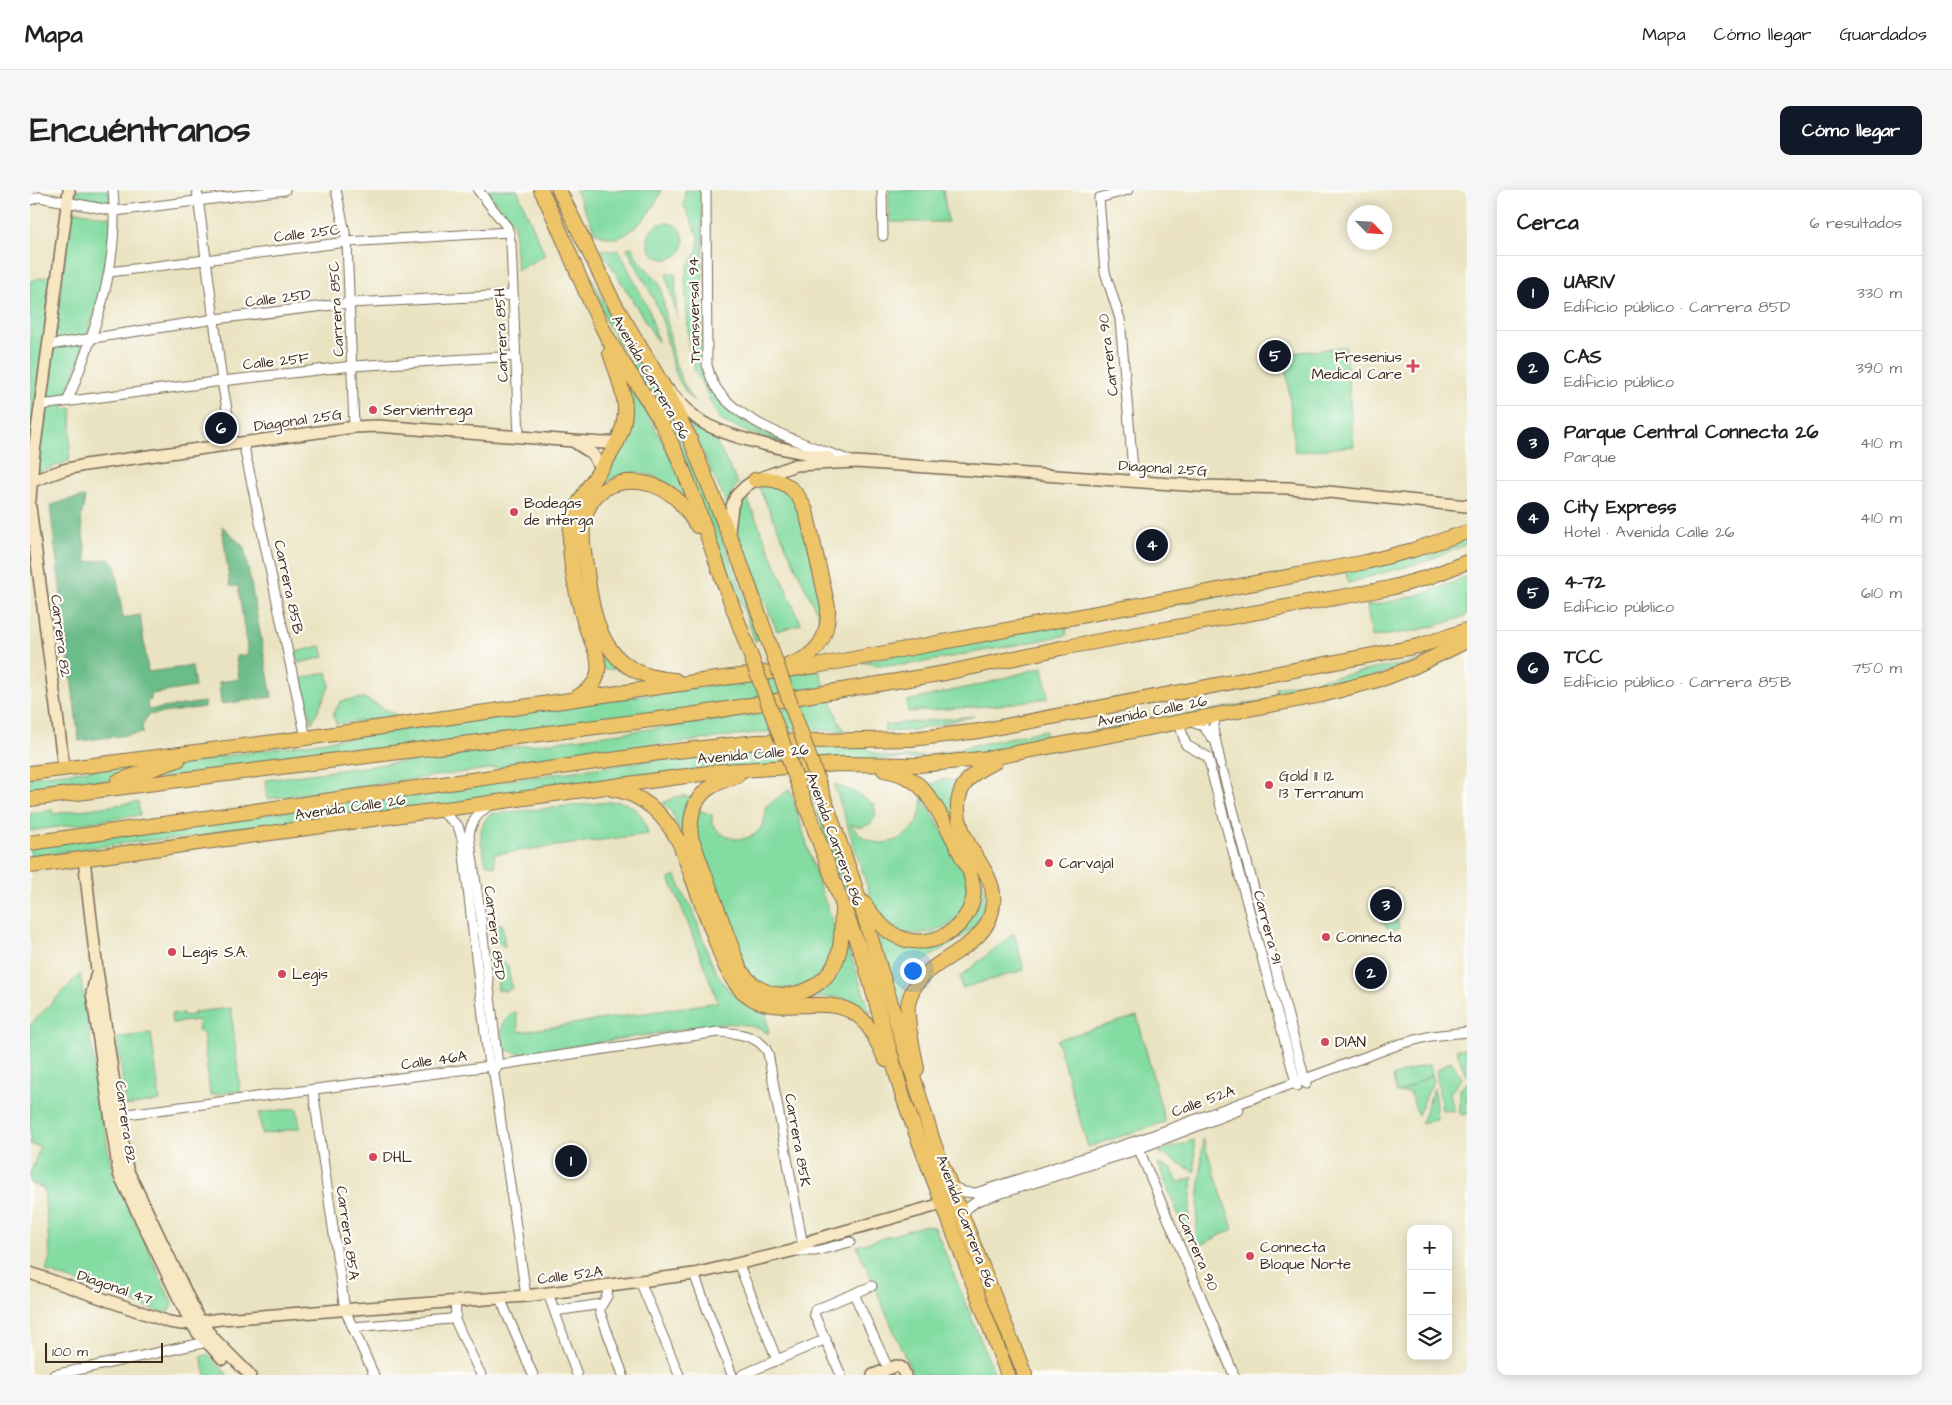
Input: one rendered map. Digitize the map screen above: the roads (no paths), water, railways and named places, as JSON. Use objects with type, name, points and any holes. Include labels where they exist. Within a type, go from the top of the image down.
[{"type":"main road","name":"Avenida Carrera 86","points":[[541,190],[566,241],[602,329],[617,355],[652,405],[669,438],[865,964],[902,1094],[1008,1375]]},
{"type":"main road","name":"Avenida Carrera 86","points":[[559,190],[613,301],[661,382],[690,439],[729,532],[856,888],[924,1117],[1025,1375]]},
{"type":"main road","points":[[574,700],[593,684],[599,664],[580,607],[570,548],[571,523],[581,497],[618,441],[625,418],[624,399],[602,329]]},
{"type":"main road","points":[[755,480],[772,480],[784,484],[796,493],[802,501],[806,511],[828,608],[829,622],[817,648],[800,661],[768,672]]},
{"type":"main road","points":[[701,681],[663,679],[639,672],[624,663],[608,647],[596,621],[582,535],[583,523],[593,500],[601,492],[616,484],[630,481],[653,485],[675,497],[685,508],[713,554]]},
{"type":"main road","points":[[30,773],[306,738],[856,660],[1366,562],[1413,550],[1467,532]]},
{"type":"main road","points":[[30,799],[631,723],[820,694],[945,673],[1061,648],[1390,588],[1429,578],[1467,562]]},
{"type":"main road","name":"Avenida Calle 26","points":[[30,843],[688,750],[757,742],[912,739],[972,732],[1404,650],[1467,630]]},
{"type":"main road","name":"Avenida Calle 26","points":[[33,865],[723,771],[838,764],[920,765],[1017,754],[1322,695],[1368,684],[1413,667],[1467,640]]},
{"type":"main road","points":[[83,791],[110,784],[189,756],[229,748]]},
{"type":"main road","points":[[924,1117],[908,1017],[910,999],[915,986],[924,974],[969,944],[984,931],[991,916],[994,903],[992,888],[968,843],[960,820],[959,796],[964,783],[973,774],[985,766],[1017,754]]},
{"type":"main road","points":[[838,764],[896,772],[916,783],[927,794],[970,872],[973,883],[973,897],[968,913],[958,926],[950,933],[929,942],[907,940],[892,934],[872,914],[856,888]]},
{"type":"main road","points":[[770,768],[726,779],[708,788],[700,796],[691,817],[691,838],[740,970],[754,984],[776,994],[788,995],[801,992],[820,983],[832,969],[840,951],[842,906]]},
{"type":"main road","points":[[604,787],[620,790],[642,800],[654,808],[671,829],[679,842],[725,966],[741,990],[763,1003],[774,1006],[787,1007],[825,1004],[838,1006],[858,1016],[878,1045],[902,1094]]},
{"type":"street","points":[[68,400],[92,340],[110,272],[115,211],[114,190]]},
{"type":"street","name":"Carrera 85B","points":[[197,190],[222,380],[306,738]]},
{"type":"street","points":[[30,200],[39,197],[68,196],[115,211],[285,190]]},
{"type":"street","name":"Carrera 85C","points":[[336,190],[347,242],[354,427]]},
{"type":"street","points":[[478,190],[504,223],[508,232]]},
{"type":"street","name":"Transversal 94","points":[[706,190],[707,365],[715,387],[725,400],[760,424],[856,462]]},
{"type":"street","points":[[882,190],[883,236]]},
{"type":"street","name":"Carrera 90","points":[[1128,190],[1099,198],[1104,272],[1120,319],[1134,481]]},
{"type":"street","points":[[30,500],[68,196]]},
{"type":"street","name":"Calle 25C","points":[[110,272],[347,242],[508,232]]},
{"type":"street","name":"Carrera 85H","points":[[508,232],[514,295],[519,437]]},
{"type":"street","name":"Calle 25D","points":[[49,345],[92,340],[215,319],[350,303],[514,295]]},
{"type":"street","name":"Calle 25F","points":[[41,404],[222,380],[353,366],[516,356]]},
{"type":"street","name":"Diagonal 25G","points":[[661,382],[690,413],[714,428],[768,444],[856,462]]},
{"type":"street","name":"Diagonal 25G","points":[[31,482],[63,470],[85,465],[354,427],[378,426],[608,443],[618,441]]},
{"type":"street","points":[[573,441],[593,454],[600,470]]},
{"type":"street","name":"Diagonal 25G","points":[[729,532],[732,506],[736,496],[755,480],[795,464],[856,462],[1200,486],[1289,488],[1467,506]]},
{"type":"street","name":"Carrera 82","points":[[30,507],[64,769]]},
{"type":"street","name":"Carrera 91","points":[[1216,716],[1213,727],[1222,768],[1301,1083]]},
{"type":"street","points":[[1216,742],[1203,726],[1184,722],[1186,745],[1208,757],[1219,755]]},
{"type":"street","name":"Carrera 91","points":[[1208,757],[1301,1083]]},
{"type":"street","name":"Carrera 85D","points":[[491,804],[477,815],[470,828],[469,835],[481,919],[494,1069]]},
{"type":"street","name":"Carrera 85D","points":[[441,810],[458,826],[462,839],[526,1296]]},
{"type":"street","name":"Carrera 82","points":[[84,859],[97,970],[92,992],[114,1116],[116,1164],[123,1187],[196,1322]]},
{"type":"street","name":"Calle 46A","points":[[114,1116],[494,1069],[718,1032],[740,1034],[759,1042]]},
{"type":"street","name":"Calle 52A","points":[[961,1213],[977,1201],[1137,1145],[1409,1042],[1431,1036],[1467,1032]]},
{"type":"street","name":"Calle 52A","points":[[1301,1083],[1410,1045],[1446,1038],[1467,1037]]},
{"type":"street","name":"Carrera 85K","points":[[759,1042],[765,1047],[768,1054],[802,1246]]},
{"type":"street","name":"Carrera 85A","points":[[314,1090],[345,1310],[374,1375]]},
{"type":"street","name":"Carrera 90","points":[[1137,1145],[1234,1375]]},
{"type":"street","name":"Calle 52A","points":[[950,1185],[964,1192],[976,1193],[1137,1145]]},
{"type":"street","name":"Calle 52A","points":[[196,1322],[526,1296],[694,1274],[739,1265],[792,1251],[813,1240],[942,1204]]},
{"type":"street","points":[[792,1251],[816,1251],[850,1242]]},
{"type":"street","points":[[739,1265],[777,1360]]},
{"type":"street","name":"Diagonal 47","points":[[30,1273],[169,1322],[196,1322]]},
{"type":"street","points":[[694,1274],[732,1375]]},
{"type":"street","points":[[640,1281],[679,1375]]},
{"type":"street","points":[[608,1285],[608,1296],[602,1304],[600,1312],[623,1375]]},
{"type":"street","points":[[841,1375],[814,1314],[815,1310],[872,1286]]},
{"type":"street","points":[[548,1293],[577,1375]]},
{"type":"street","points":[[854,1294],[888,1368]]},
{"type":"street","points":[[500,1298],[533,1375]]},
{"type":"street","points":[[455,1301],[456,1315],[454,1318],[477,1374]]},
{"type":"street","points":[[554,1310],[602,1304]]},
{"type":"street","points":[[353,1327],[454,1318]]},
{"type":"street","points":[[196,1322],[207,1342],[239,1375]]},
{"type":"street","points":[[196,1322],[250,1375]]},
{"type":"street","points":[[742,1375],[826,1339]]},
{"type":"street","points":[[54,1375],[81,1372],[207,1342]]},
{"type":"street","points":[[873,1375],[888,1368],[899,1366],[904,1371],[904,1375]]},
{"type":"place","name":"4-72","points":[[1275,356]]},
{"type":"place","name":"Fresenius Medical Care","points":[[1413,366]]},
{"type":"place","name":"Servientrega","points":[[373,410]]},
{"type":"place","name":"TCC","points":[[221,428]]},
{"type":"place","name":"Bodegas de interga","points":[[514,512]]},
{"type":"place","name":"City Express","points":[[1152,545]]},
{"type":"place","name":"Gold 11 12 13 Terranum","points":[[1269,785]]},
{"type":"place","name":"Carvajal","points":[[1049,863]]},
{"type":"place","name":"Parque Central Connecta 26","points":[[1386,905]]},
{"type":"place","name":"Connecta","points":[[1326,937]]},
{"type":"place","name":"Legis S.A.","points":[[172,952]]},
{"type":"place","name":"CAS","points":[[1371,973]]},
{"type":"place","name":"Legis","points":[[282,974]]},
{"type":"place","name":"DIAN","points":[[1325,1042]]},
{"type":"place","name":"DHL","points":[[373,1157]]},
{"type":"place","name":"UARIV","points":[[571,1161]]},
{"type":"place","name":"Connecta Bloque Norte","points":[[1250,1256]]}]
